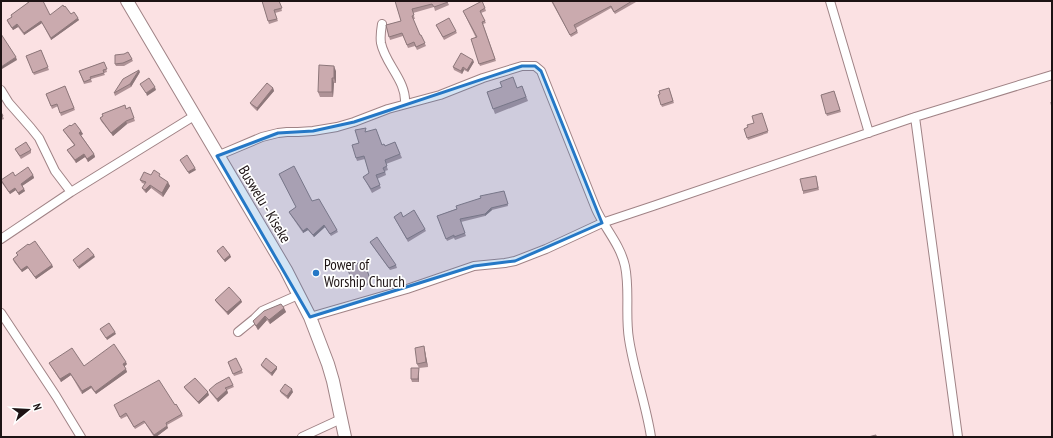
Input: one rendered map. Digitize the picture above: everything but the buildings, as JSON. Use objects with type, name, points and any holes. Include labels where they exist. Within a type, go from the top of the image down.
[{"type":"main road","name":"Buswelu - Kiseke","points":[[127,1],[217,156],[286,270],[310,317],[328,364],[345,437]]},
{"type":"street","points":[[830,1],[869,133]]},
{"type":"street","points":[[382,24],[381,42],[383,51],[402,86],[405,95],[405,104]]},
{"type":"street","points":[[217,156],[262,137],[287,132],[306,132],[337,127],[376,113],[440,95],[501,72],[528,65],[535,66],[541,71],[602,223],[613,237],[625,266],[627,283],[628,338],[636,376],[648,415],[651,437]]},
{"type":"street","points":[[310,317],[407,289],[469,268],[484,265],[505,264],[515,261],[564,241],[602,223],[915,117],[1052,75]]},
{"type":"street","points":[[2,94],[32,128],[39,138],[55,171],[71,192]]},
{"type":"street","points":[[1,239],[71,192],[194,116]]},
{"type":"street","points":[[915,117],[958,437]]},
{"type":"street","points":[[238,332],[262,311],[298,295]]},
{"type":"street","points":[[1,313],[56,396],[81,437]]},
{"type":"street","points":[[302,437],[341,419]]},
{"type":"highlighted area","points":[[522,66],[535,66],[541,71],[602,223],[515,261],[474,266],[310,317],[217,156],[278,133],[313,131],[354,122]]},
{"type":"place","name":"Power of Worship Church","points":[[316,273]]}]
